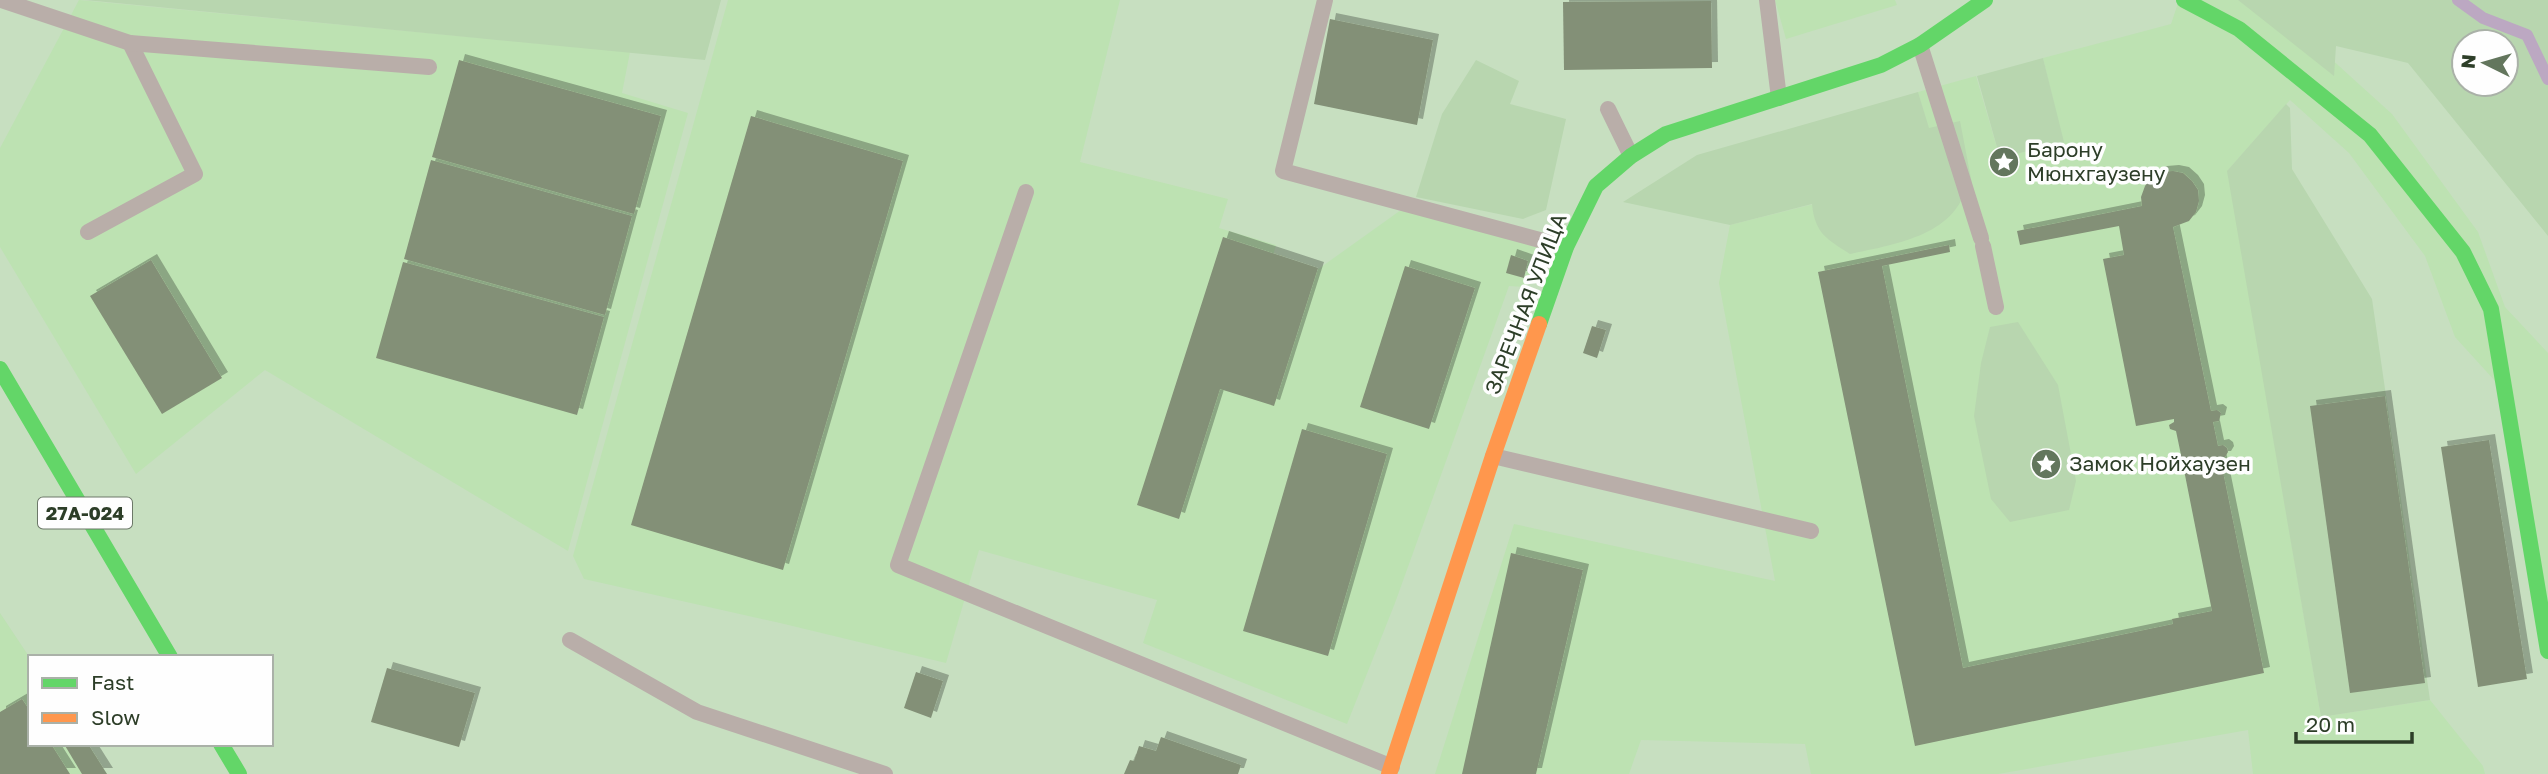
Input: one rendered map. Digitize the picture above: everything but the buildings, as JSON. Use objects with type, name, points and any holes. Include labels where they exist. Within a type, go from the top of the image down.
[{"type":"main road","name":"ЗАРЕЧНАЯ УЛИЦА","points":[[1390,770],[1493,456],[1566,247],[1596,186],[1631,156],[1666,134],[1881,65],[1920,45],[1985,0]]},
{"type":"main road","points":[[2184,0],[2239,29],[2370,135],[2463,252],[2491,309],[2548,651]]},
{"type":"main road","name":"27А-024","points":[[0,369],[169,655]]},
{"type":"main road","points":[[222,746],[239,774]]},
{"type":"lane","points":[[1,0],[130,43],[429,67]]},
{"type":"lane","points":[[1325,0],[1283,171],[1566,247]]},
{"type":"lane","points":[[1767,0],[1779,98]]},
{"type":"lane","points":[[88,232],[195,174],[130,43]]},
{"type":"lane","points":[[1920,45],[1982,242],[1996,306]]},
{"type":"lane","points":[[1608,109],[1631,156]]},
{"type":"lane","points":[[1026,192],[898,565],[1390,770]]},
{"type":"lane","points":[[1493,456],[1811,531]]},
{"type":"lane","points":[[570,640],[697,712],[885,774]]},
{"type":"shaded area","points":[[79,0],[630,52],[622,93],[688,113],[568,551],[265,370],[136,474],[0,247],[0,148]]},
{"type":"shaded area","points":[[85,0],[721,0],[705,60]]},
{"type":"shaded area","points":[[728,0],[1120,0],[1080,162],[1228,199],[1219,228],[1276,245],[1272,259],[1317,270],[1401,210],[1539,246],[1536,265],[1525,287],[1509,286],[1395,603],[1347,724],[1143,643],[1157,600],[979,550],[946,663],[584,579],[573,556]]},
{"type":"shaded area","points":[[1775,0],[1895,0],[1897,5],[1786,39]]},
{"type":"shaded area","points":[[2179,0],[2266,0],[2392,114],[2478,232],[2505,307],[2548,353],[2548,662],[2505,392],[2455,337],[2425,256],[2349,153],[2290,100],[2228,170],[2321,717],[2430,700],[2483,766],[2485,774],[2253,774],[2248,730],[1998,774],[1811,774],[1805,744],[1641,740],[1629,774],[1435,774],[1514,524],[1775,581],[1719,283],[1730,225],[1941,172],[1918,92],[1976,76],[2000,158],[2063,142],[2043,58],[2171,24]]},
{"type":"shaded area","points":[[2238,0],[2548,0],[2548,236],[2408,63],[2336,46],[2334,76]]},
{"type":"shaded area","points":[[2043,58],[2064,142],[2000,158],[1977,76]]},
{"type":"shaded area","points":[[1476,60],[1519,81],[1510,104],[1566,119],[1546,210],[1523,219],[1416,197],[1442,114]]},
{"type":"shaded area","points":[[1918,92],[1929,128],[1960,121],[1972,184],[1966,186],[1960,203],[1936,227],[1902,242],[1850,254],[1819,229],[1812,204],[1730,225],[1623,202],[1697,155]]},
{"type":"shaded area","points":[[2286,104],[2290,108],[2292,169],[2372,299],[2430,700],[2321,717],[2227,171]]},
{"type":"shaded area","points":[[2018,322],[2058,385],[2076,481],[2069,510],[2010,522],[1991,499],[1974,416],[1981,363],[1990,327]]},
{"type":"shaded area","points":[[0,613],[28,655],[28,746],[89,746],[107,774],[0,774]]},
{"type":"waterway","points":[[2458,0],[2483,18],[2527,35],[2548,79]]},
{"type":"traffic: fast","points":[[1539,324],[1566,247],[1596,186],[1631,156],[1666,134],[1881,65],[1920,45],[1985,0]]},
{"type":"traffic: fast","points":[[2184,0],[2239,29],[2370,135],[2463,252],[2491,309],[2548,651]]},
{"type":"traffic: fast","points":[[0,369],[169,655]]},
{"type":"traffic: fast","points":[[222,746],[239,774]]},
{"type":"traffic: slow","points":[[1389,774],[1539,324]]},
{"type":"place","name":"Барону Мюнхгаузену","points":[[2004,162]]},
{"type":"place","name":"Замок Нойхаузен","points":[[2046,464]]}]
